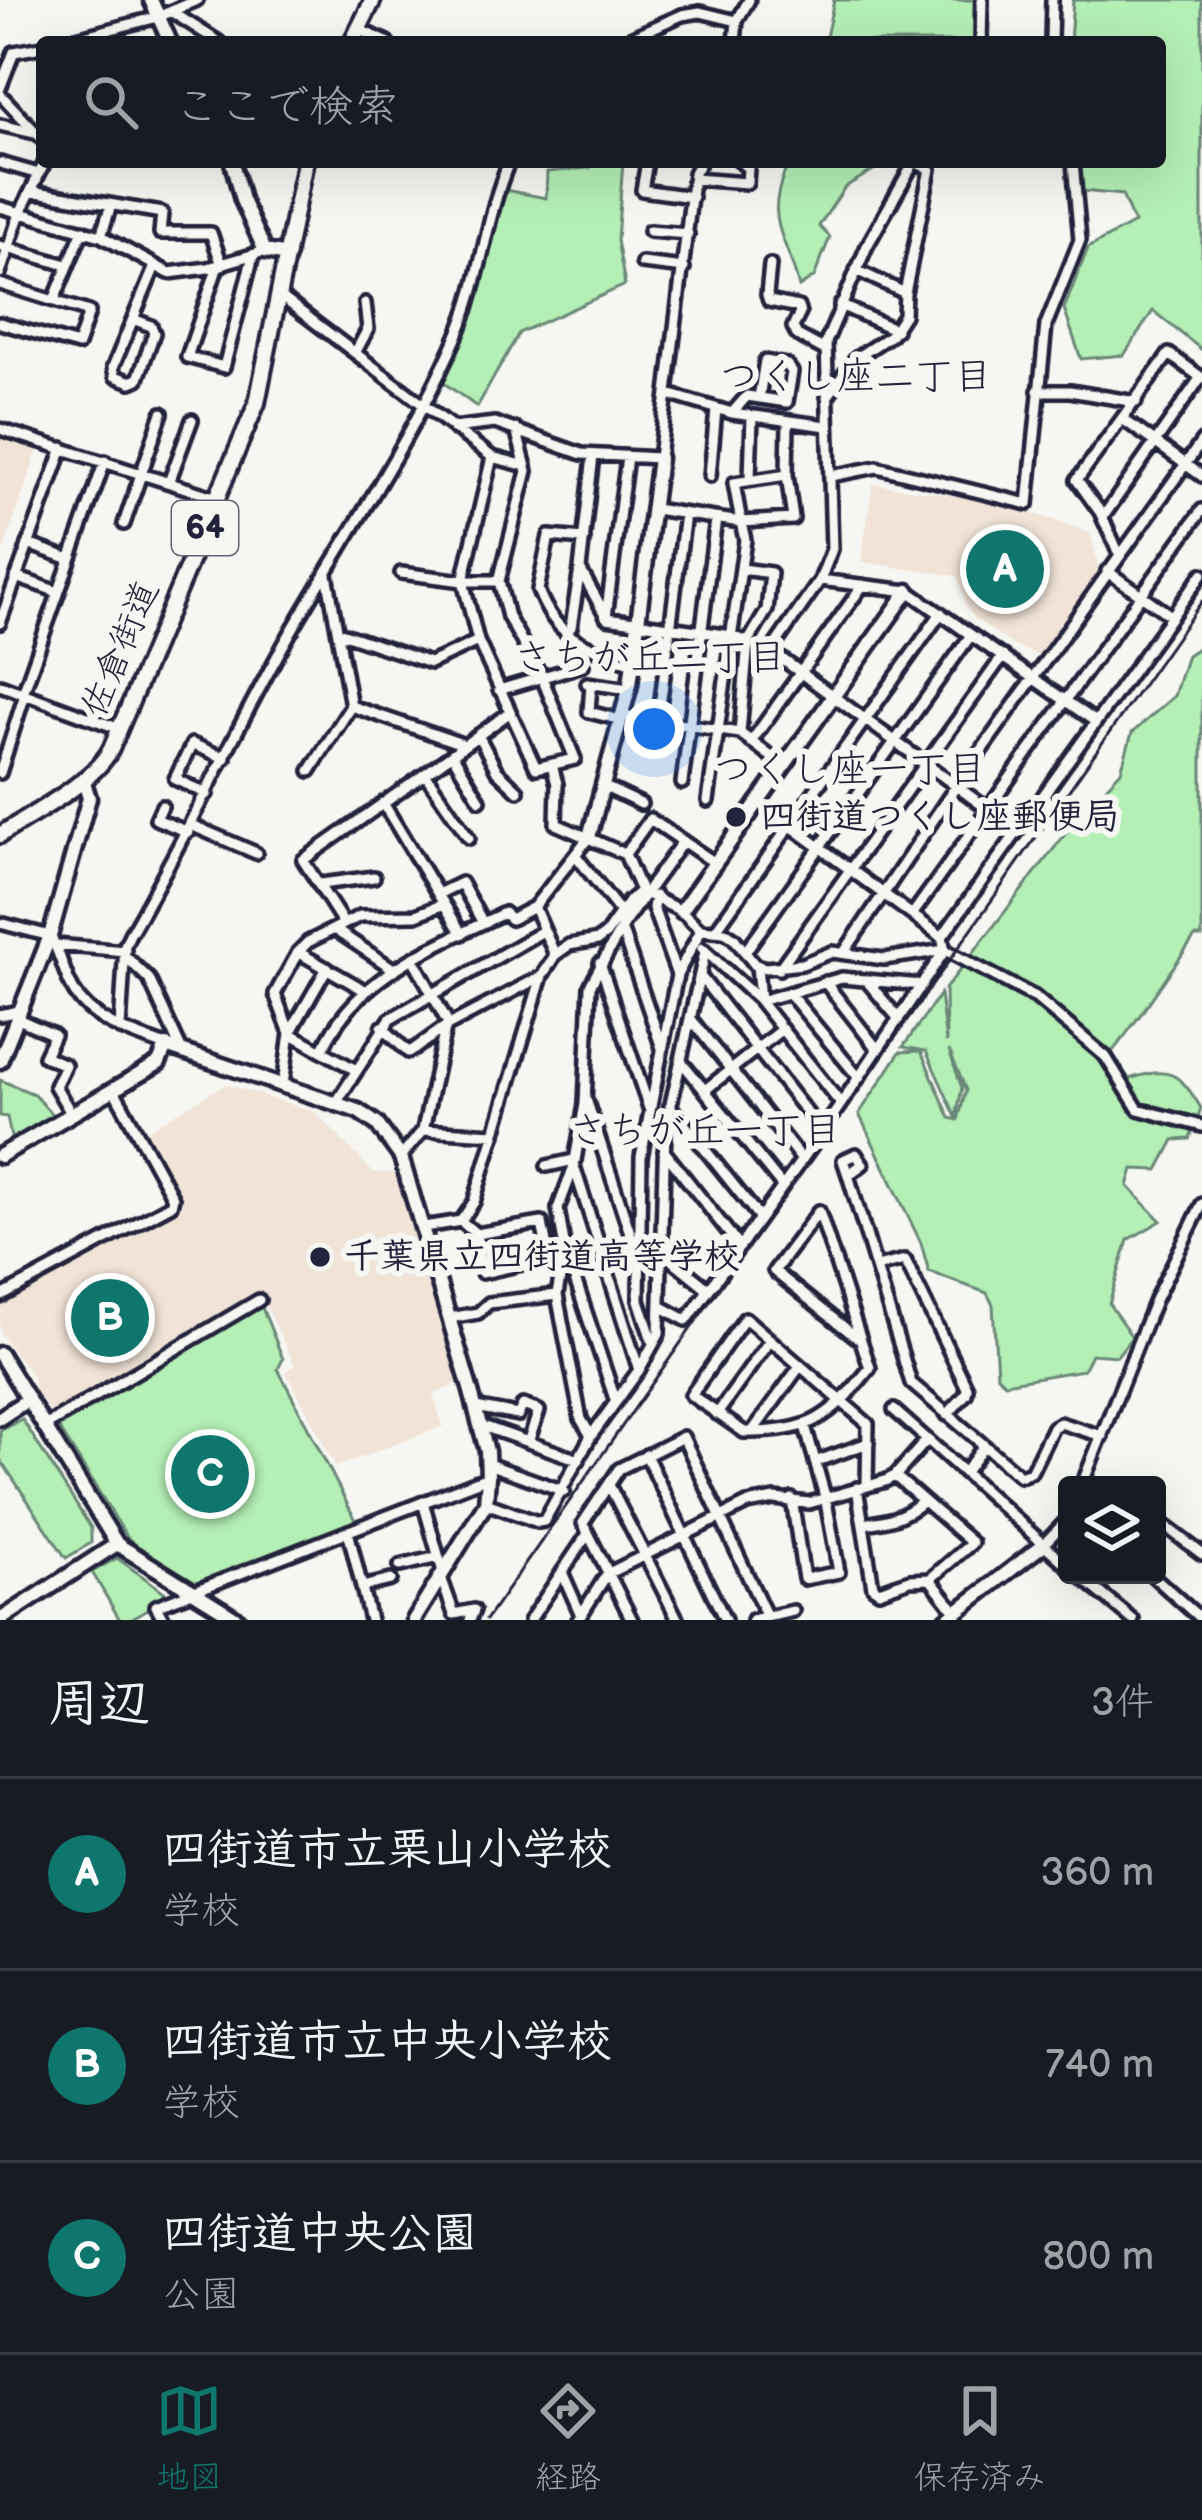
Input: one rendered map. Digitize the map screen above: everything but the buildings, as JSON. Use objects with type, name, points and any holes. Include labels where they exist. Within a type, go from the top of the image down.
[{"type":"main road","points":[[355,36],[374,0]]},
{"type":"main road","name":"佐倉街道","points":[[0,835],[83,779],[106,758],[120,729],[257,403],[303,168]]},
{"type":"street","points":[[151,0],[167,36]]},
{"type":"street","points":[[84,36],[158,17],[197,0]]},
{"type":"street","points":[[736,36],[737,21],[749,0]]},
{"type":"street","points":[[981,36],[982,0]]},
{"type":"street","points":[[1051,36],[1052,0]]},
{"type":"street","points":[[172,12],[210,36]]},
{"type":"street","points":[[642,36],[682,15],[700,12],[737,21]]},
{"type":"street","points":[[36,48],[14,52],[0,91],[36,133]]},
{"type":"street","points":[[0,125],[36,135]]},
{"type":"street","points":[[0,163],[39,174]]},
{"type":"street","points":[[0,272],[4,247],[42,168]]},
{"type":"street","points":[[31,191],[162,213],[160,233],[211,233],[220,265],[188,357],[224,367],[259,254],[234,168]]},
{"type":"street","points":[[120,1029],[130,934],[287,637],[422,403],[467,311],[490,214],[507,168]]},
{"type":"street","points":[[646,168],[642,190],[692,197]]},
{"type":"street","points":[[322,1051],[335,1024],[366,991],[395,970],[504,913],[511,919],[534,907],[589,837],[629,689],[698,168]]},
{"type":"street","points":[[694,178],[747,183],[748,168]]},
{"type":"street","points":[[911,168],[856,269],[825,350],[833,542],[820,580],[771,651],[1018,831]]},
{"type":"street","points":[[827,398],[856,358],[896,330],[904,315],[928,168]]},
{"type":"street","points":[[831,476],[877,467],[1028,504],[1046,325],[1080,240],[1074,168]]},
{"type":"street","points":[[101,236],[111,206]]},
{"type":"street","points":[[0,207],[101,236],[177,273],[259,254],[288,255]]},
{"type":"street","points":[[54,301],[83,230]]},
{"type":"street","points":[[649,231],[688,234]]},
{"type":"street","points":[[4,247],[67,265]]},
{"type":"street","points":[[642,263],[684,268]]},
{"type":"street","points":[[133,319],[151,326],[154,333],[138,379],[130,382],[115,376],[113,367],[155,266]]},
{"type":"street","points":[[770,266],[766,295],[770,302],[798,308],[793,327],[797,335],[825,350]]},
{"type":"street","points":[[856,269],[904,293]]},
{"type":"street","points":[[0,284],[89,312],[78,345],[0,323]]},
{"type":"street","points":[[280,296],[492,458],[526,466]]},
{"type":"street","points":[[355,353],[368,329],[365,303]]},
{"type":"street","points":[[840,305],[896,330]]},
{"type":"street","points":[[1102,518],[1201,377],[1169,355],[1077,481],[1119,554]]},
{"type":"street","points":[[732,413],[747,396],[788,403],[792,372],[788,365],[764,361],[759,398]]},
{"type":"street","points":[[1038,391],[1136,402]]},
{"type":"street","points":[[668,394],[732,413],[827,426]]},
{"type":"street","points":[[710,476],[716,409]]},
{"type":"street","points":[[124,524],[162,413]]},
{"type":"street","points":[[750,479],[752,416]]},
{"type":"street","points":[[169,482],[193,420]]},
{"type":"street","points":[[1124,420],[1202,476]]},
{"type":"street","points":[[654,509],[741,522],[793,519],[788,421]]},
{"type":"street","points":[[453,428],[486,422],[593,456],[659,458]]},
{"type":"street","points":[[0,429],[218,498]]},
{"type":"street","points":[[492,458],[463,581],[478,640],[536,768],[574,758],[541,675],[508,617],[499,581],[526,466],[516,429]]},
{"type":"street","points":[[845,951],[956,786],[1202,441]]},
{"type":"street","points":[[0,623],[63,448]]},
{"type":"street","points":[[572,627],[593,456]]},
{"type":"street","points":[[605,617],[627,458]]},
{"type":"street","points":[[0,773],[105,461]]},
{"type":"street","points":[[708,801],[745,540],[734,484],[788,475]]},
{"type":"street","points":[[912,915],[1202,510]]},
{"type":"street","points":[[658,722],[685,514]]},
{"type":"street","points":[[682,783],[716,519]]},
{"type":"street","points":[[584,539],[549,536],[540,597],[559,631],[632,664]]},
{"type":"street","points":[[28,544],[70,559]]},
{"type":"street","points":[[580,569],[605,617]]},
{"type":"street","points":[[740,733],[748,642],[767,610],[771,573],[742,569]]},
{"type":"street","points":[[1107,571],[1171,616]]},
{"type":"street","points":[[401,572],[499,581]]},
{"type":"street","points":[[310,771],[350,706],[327,574]]},
{"type":"street","points":[[942,937],[1202,574]]},
{"type":"street","points":[[16,577],[58,592]]},
{"type":"street","points":[[820,580],[908,591],[1096,722]]},
{"type":"street","points":[[751,742],[863,585]]},
{"type":"street","points":[[681,910],[908,591]]},
{"type":"street","points":[[715,931],[941,613]]},
{"type":"street","points":[[605,617],[748,642]]},
{"type":"street","points":[[338,632],[430,662],[478,640]]},
{"type":"street","points":[[745,952],[971,635]]},
{"type":"street","points":[[779,969],[1003,656]]},
{"type":"street","points":[[499,690],[583,665]]},
{"type":"street","points":[[629,689],[588,683],[589,712],[740,733],[782,765]]},
{"type":"street","points":[[0,685],[120,729]]},
{"type":"street","points":[[350,706],[465,745]]},
{"type":"street","points":[[395,970],[339,926],[321,884],[303,860],[509,713]]},
{"type":"street","points":[[478,735],[497,771],[518,790]]},
{"type":"street","points":[[207,794],[176,779],[191,744],[226,758]]},
{"type":"street","points":[[452,754],[480,800]]},
{"type":"street","points":[[552,765],[557,784],[556,824],[625,854],[648,893],[677,975]]},
{"type":"street","points":[[425,774],[469,838]]},
{"type":"street","points":[[0,1061],[53,940],[89,798],[83,779]]},
{"type":"street","points":[[603,786],[641,804]]},
{"type":"street","points":[[660,1306],[686,1320],[822,1132],[945,950],[942,937],[758,801]]},
{"type":"street","points":[[383,803],[462,934]]},
{"type":"street","points":[[163,806],[156,819],[256,854]]},
{"type":"street","points":[[625,854],[650,819],[715,863]]},
{"type":"street","points":[[616,1402],[566,1254],[558,1209],[574,1163],[586,1097],[590,986],[621,928],[683,841]]},
{"type":"street","points":[[577,856],[621,913]]},
{"type":"street","points":[[321,884],[374,877]]},
{"type":"street","points":[[356,1070],[290,1033],[275,994],[298,952],[360,916],[416,916],[461,883],[483,923]]},
{"type":"street","points":[[648,893],[681,910],[699,934],[705,952],[760,1001],[841,1104]]},
{"type":"street","points":[[424,1227],[461,1221],[474,1202],[542,976],[555,955],[569,944],[598,940],[621,913],[648,893]]},
{"type":"street","points":[[534,907],[555,955]]},
{"type":"street","points":[[0,923],[53,940],[125,954],[149,979],[182,1051]]},
{"type":"street","points":[[621,928],[662,1049]]},
{"type":"street","points":[[336,1103],[382,1028],[432,992],[543,931]]},
{"type":"street","points":[[699,934],[715,931],[734,938],[757,965],[779,969],[845,951],[884,959],[945,950],[1035,997],[1106,1057],[1138,1109],[1202,1126]]},
{"type":"street","points":[[653,1343],[639,1300],[636,1242],[641,1157],[677,975],[699,934]]},
{"type":"street","points":[[53,940],[75,993],[120,1029],[372,1119],[401,1157],[476,1407],[488,1470],[486,1503],[415,1620]]},
{"type":"street","points":[[298,952],[366,991]]},
{"type":"street","points":[[486,1503],[544,1521],[591,1436],[659,1334],[664,1151],[705,952]]},
{"type":"street","points":[[401,1157],[423,1130],[447,1026],[414,960]]},
{"type":"street","points":[[600,963],[650,1111]]},
{"type":"street","points":[[757,965],[760,1001]]},
{"type":"street","points":[[283,1085],[290,1033],[327,968]]},
{"type":"street","points":[[382,1028],[408,1052],[542,976]]},
{"type":"street","points":[[700,976],[822,1132]]},
{"type":"street","points":[[760,1001],[842,978],[922,985]]},
{"type":"street","points":[[866,980],[899,1019]]},
{"type":"street","points":[[825,982],[878,1050]]},
{"type":"street","points":[[789,993],[859,1078]]},
{"type":"street","points":[[0,1015],[18,1014],[54,1035],[44,1056],[65,1065],[55,1086],[72,1115]]},
{"type":"street","points":[[691,1018],[802,1160]]},
{"type":"street","points":[[705,1090],[782,1029]]},
{"type":"street","points":[[0,1156],[159,1063],[166,1046]]},
{"type":"street","points":[[681,1060],[782,1186]]},
{"type":"street","points":[[0,1297],[171,1205],[173,1198],[114,1090]]},
{"type":"street","points":[[586,1097],[636,1242]]},
{"type":"street","points":[[670,1106],[760,1218]]},
{"type":"street","points":[[423,1130],[495,1134]]},
{"type":"street","points":[[664,1151],[740,1247]]},
{"type":"street","points":[[547,1166],[574,1163]]},
{"type":"street","points":[[574,1163],[639,1370]]},
{"type":"street","points":[[848,1175],[911,1383],[1020,1476],[1031,1472],[1053,1427],[1060,1424],[1102,1436]]},
{"type":"street","points":[[1086,1476],[1155,1300],[1202,1204]]},
{"type":"street","points":[[857,1339],[774,1271],[819,1211],[870,1368],[842,1403],[805,1426],[744,1432],[691,1395],[745,1318],[842,1403],[868,1424],[863,1524],[872,1587],[879,1591],[910,1580],[930,1579],[971,1543],[895,1476]]},
{"type":"street","points":[[461,1221],[476,1234],[482,1273],[636,1242]]},
{"type":"street","points":[[476,1234],[542,1223],[549,1258]]},
{"type":"street","points":[[661,1251],[708,1289]]},
{"type":"street","points":[[566,1254],[557,1295],[581,1419],[591,1436]]},
{"type":"street","points":[[876,1267],[905,1259],[967,1388],[947,1415]]},
{"type":"street","points":[[450,1318],[478,1313],[489,1304],[557,1295]]},
{"type":"street","points":[[43,1427],[259,1300]]},
{"type":"street","points":[[718,1414],[770,1340]]},
{"type":"street","points":[[0,1354],[117,1544],[239,1620]]},
{"type":"street","points":[[752,1432],[800,1366]]},
{"type":"street","points":[[0,1418],[27,1400]]},
{"type":"street","points":[[476,1407],[518,1415],[523,1405],[539,1411],[528,1442]]},
{"type":"street","points":[[894,1410],[1058,1558]]},
{"type":"street","points":[[480,1425],[579,1460]]},
{"type":"street","points":[[792,1499],[804,1579],[839,1572],[825,1496],[805,1426]]},
{"type":"street","points":[[632,1620],[583,1523],[619,1469],[683,1437],[766,1615]]},
{"type":"street","points":[[580,1617],[607,1574],[722,1516],[762,1499],[809,1502],[895,1476],[930,1442]]},
{"type":"street","points":[[815,1462],[868,1443]]},
{"type":"street","points":[[965,1472],[984,1446]]},
{"type":"street","points":[[646,1455],[725,1620]]},
{"type":"street","points":[[164,1620],[156,1606],[423,1502],[488,1470],[564,1491]]},
{"type":"street","points":[[609,1485],[678,1620]]},
{"type":"street","points":[[423,1502],[454,1614],[473,1610],[470,1620]]},
{"type":"street","points":[[863,1524],[891,1520],[922,1502]]},
{"type":"street","points":[[1166,1527],[1202,1554]]},
{"type":"street","points":[[930,1579],[951,1615],[1058,1529]]},
{"type":"street","points":[[348,1531],[370,1620]]},
{"type":"street","points":[[530,1620],[587,1535]]},
{"type":"street","points":[[0,1620],[117,1544]]},
{"type":"street","points":[[400,1566],[438,1557]]},
{"type":"street","points":[[562,1572],[580,1617]]},
{"type":"street","points":[[362,1587],[391,1580]]},
{"type":"street","points":[[1090,1584],[1132,1620]]},
{"type":"street","points":[[1162,1584],[1201,1619]]},
{"type":"street","points":[[212,1605],[219,1620]]},
{"type":"street","points":[[212,1605],[232,1607],[256,1620]]},
{"type":"street","points":[[619,1620],[626,1608]]},
{"type":"street","points":[[752,1620],[793,1610]]},
{"type":"shaded area","points":[[0,435],[39,447],[0,560]]},
{"type":"shaded area","points":[[873,484],[964,497],[1090,533],[1100,573],[1041,657],[1013,645],[977,620],[966,607],[958,576],[861,562]]},
{"type":"shaded area","name":"千葉県立四街道高等学校","points":[[226,1084],[315,1112],[374,1173],[396,1173],[460,1382],[433,1395],[443,1426],[336,1467],[286,1372],[295,1365],[261,1295],[77,1402],[51,1412],[35,1391],[33,1377],[0,1333],[0,1303],[183,1204],[142,1133]]},
{"type":"green space","points":[[834,0],[974,0],[974,36],[826,36]]},
{"type":"green space","points":[[1073,0],[1202,0],[1202,350],[1153,311],[1124,355],[1081,359],[1064,309],[1088,248],[1134,223],[1122,195],[1083,191],[1078,168],[1166,168],[1166,36],[1070,36]]},
{"type":"green space","points":[[623,168],[617,240],[625,285],[519,333],[477,407],[440,380],[475,312],[505,190],[546,198],[547,172]]},
{"type":"green space","points":[[787,168],[877,168],[845,187],[819,226],[830,237],[814,277],[799,287],[779,226],[781,182]]},
{"type":"green space","points":[[1202,645],[1202,937],[1195,937],[1112,1052],[1129,1079],[1154,1073],[1172,1075],[1201,1108],[1190,1139],[1174,1140],[1158,1170],[1133,1169],[1128,1186],[1161,1221],[1128,1240],[1109,1304],[1132,1337],[1117,1356],[1091,1354],[1083,1370],[1005,1383],[997,1376],[993,1305],[987,1293],[929,1272],[921,1243],[859,1114],[900,1052],[921,1051],[950,1118],[958,1120],[966,1090],[949,1050],[962,1088],[956,1117],[926,1051],[903,1047],[940,994],[946,1043],[945,989],[1080,815],[1121,771],[1132,733],[1174,696],[1187,655]]},
{"type":"green space","points":[[0,1080],[34,1094],[56,1119],[13,1147],[7,1117],[0,1116]]},
{"type":"green space","points":[[258,1305],[283,1359],[278,1369],[358,1525],[193,1586],[151,1560],[127,1537],[56,1423]]},
{"type":"green space","points":[[22,1419],[91,1528],[91,1543],[66,1558],[0,1459],[0,1431]]},
{"type":"green space","points":[[117,1558],[170,1596],[129,1620],[120,1620],[92,1572]]},
{"type":"railway","points":[[486,1620],[1202,601]]},
{"type":"place","name":"四街道市立栗山小学校","points":[[1005,569]]},
{"type":"place","name":"四街道つくし座郵便局","points":[[736,817]]},
{"type":"place","name":"千葉県立四街道高等学校","points":[[320,1257]]},
{"type":"place","name":"四街道市立中央小学校","points":[[110,1318]]},
{"type":"place","name":"四街道中央公園","points":[[210,1474]]},
{"type":"district","name":"つくし座二丁目","points":[[856,377]]},
{"type":"district","name":"さちが丘二丁目","points":[[650,658]]},
{"type":"district","name":"つくし座一丁目","points":[[850,770]]},
{"type":"district","name":"さちが丘一丁目","points":[[705,1131]]}]
